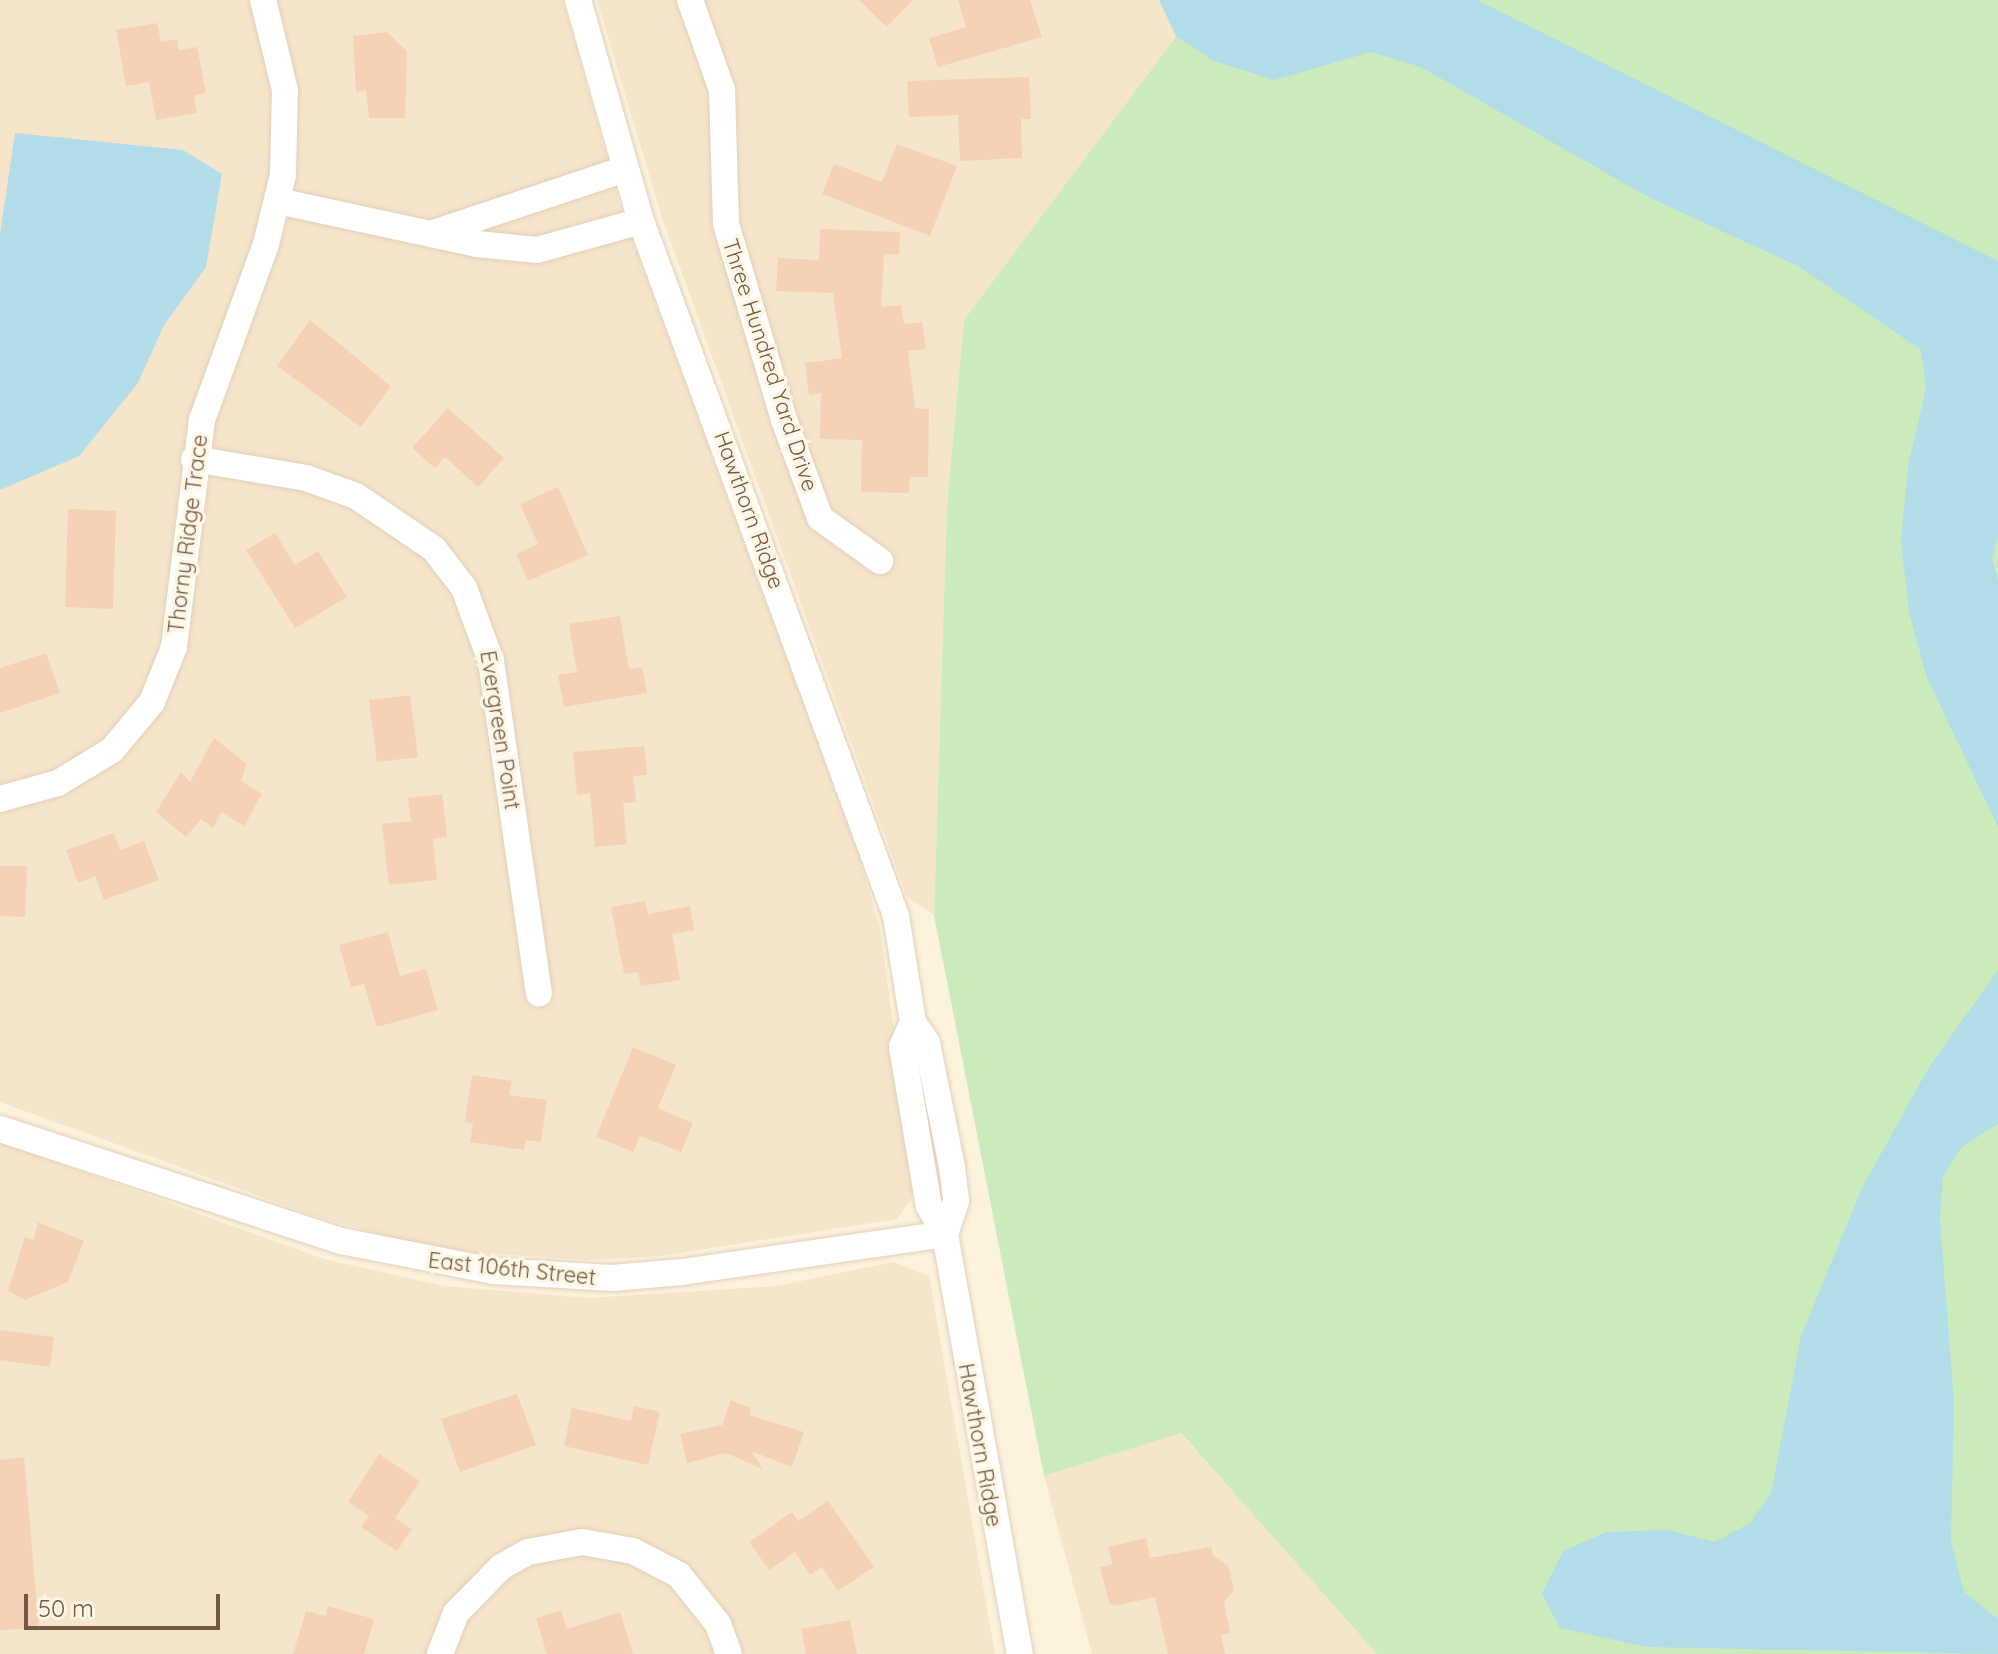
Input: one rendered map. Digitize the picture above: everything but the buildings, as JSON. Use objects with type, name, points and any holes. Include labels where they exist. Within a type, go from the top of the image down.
[{"type":"street","name":"Thorny Ridge Trace","points":[[0,799],[18,798],[86,768],[112,750],[152,702],[174,647],[194,459],[212,381],[278,201],[285,90],[263,0]]},
{"type":"street","name":"Hawthorn Ridge","points":[[578,0],[641,221],[873,840],[896,916],[913,1022],[902,1047],[929,1206],[945,1234],[1020,1654]]},
{"type":"street","name":"Three Hundred Yard Drive","points":[[690,0],[722,90],[726,224],[733,258],[784,420],[820,518],[880,561]]},
{"type":"street","points":[[428,234],[482,221],[625,169]]},
{"type":"street","points":[[278,201],[428,234],[537,250],[641,221]]},
{"type":"street","name":"Evergreen Point","points":[[194,459],[293,475],[356,496],[434,549],[464,588],[491,661],[539,994]]},
{"type":"street","name":"East 106th Street","points":[[0,1129],[341,1241],[494,1271],[612,1278],[668,1274],[945,1234]]},
{"type":"street","points":[[440,1654],[456,1613],[501,1567],[528,1552],[582,1542],[633,1551],[679,1575],[701,1597],[729,1654]]},
{"type":"shaded area","points":[[0,0],[563,0],[621,209],[858,853],[880,929],[913,1164],[914,1195],[897,1219],[661,1256],[589,1260],[472,1252],[399,1240],[312,1215],[0,1102]]},
{"type":"shaded area","points":[[597,0],[1159,0],[1177,37],[964,320],[947,505],[934,915],[907,897],[662,218]]},
{"type":"shaded area","points":[[0,1142],[324,1259],[444,1286],[590,1298],[777,1286],[893,1262],[929,1276],[995,1654],[0,1654]]},
{"type":"shaded area","points":[[1180,1433],[1377,1654],[1092,1654],[1044,1476]]},
{"type":"green space","points":[[1159,0],[1998,0],[1998,1654],[1377,1654],[1181,1433],[1044,1476],[934,915],[947,505],[964,320],[1176,37]]},
{"type":"water","points":[[1159,0],[1477,0],[1998,261],[1998,535],[1992,559],[1998,579],[1998,827],[1927,678],[1909,613],[1901,541],[1908,465],[1926,389],[1921,350],[1800,267],[1650,198],[1421,67],[1371,52],[1274,80],[1214,61],[1177,37]]},
{"type":"water","points":[[15,133],[183,150],[222,174],[206,267],[164,325],[138,383],[79,456],[0,490],[0,235]]},
{"type":"water","points":[[1998,970],[1998,1124],[1962,1147],[1943,1176],[1940,1219],[1954,1403],[1951,1541],[1964,1592],[1998,1619],[1998,1654],[1647,1647],[1560,1628],[1542,1594],[1563,1551],[1606,1532],[1667,1530],[1715,1542],[1750,1523],[1771,1493],[1801,1336],[1862,1188],[1929,1067]]}]
